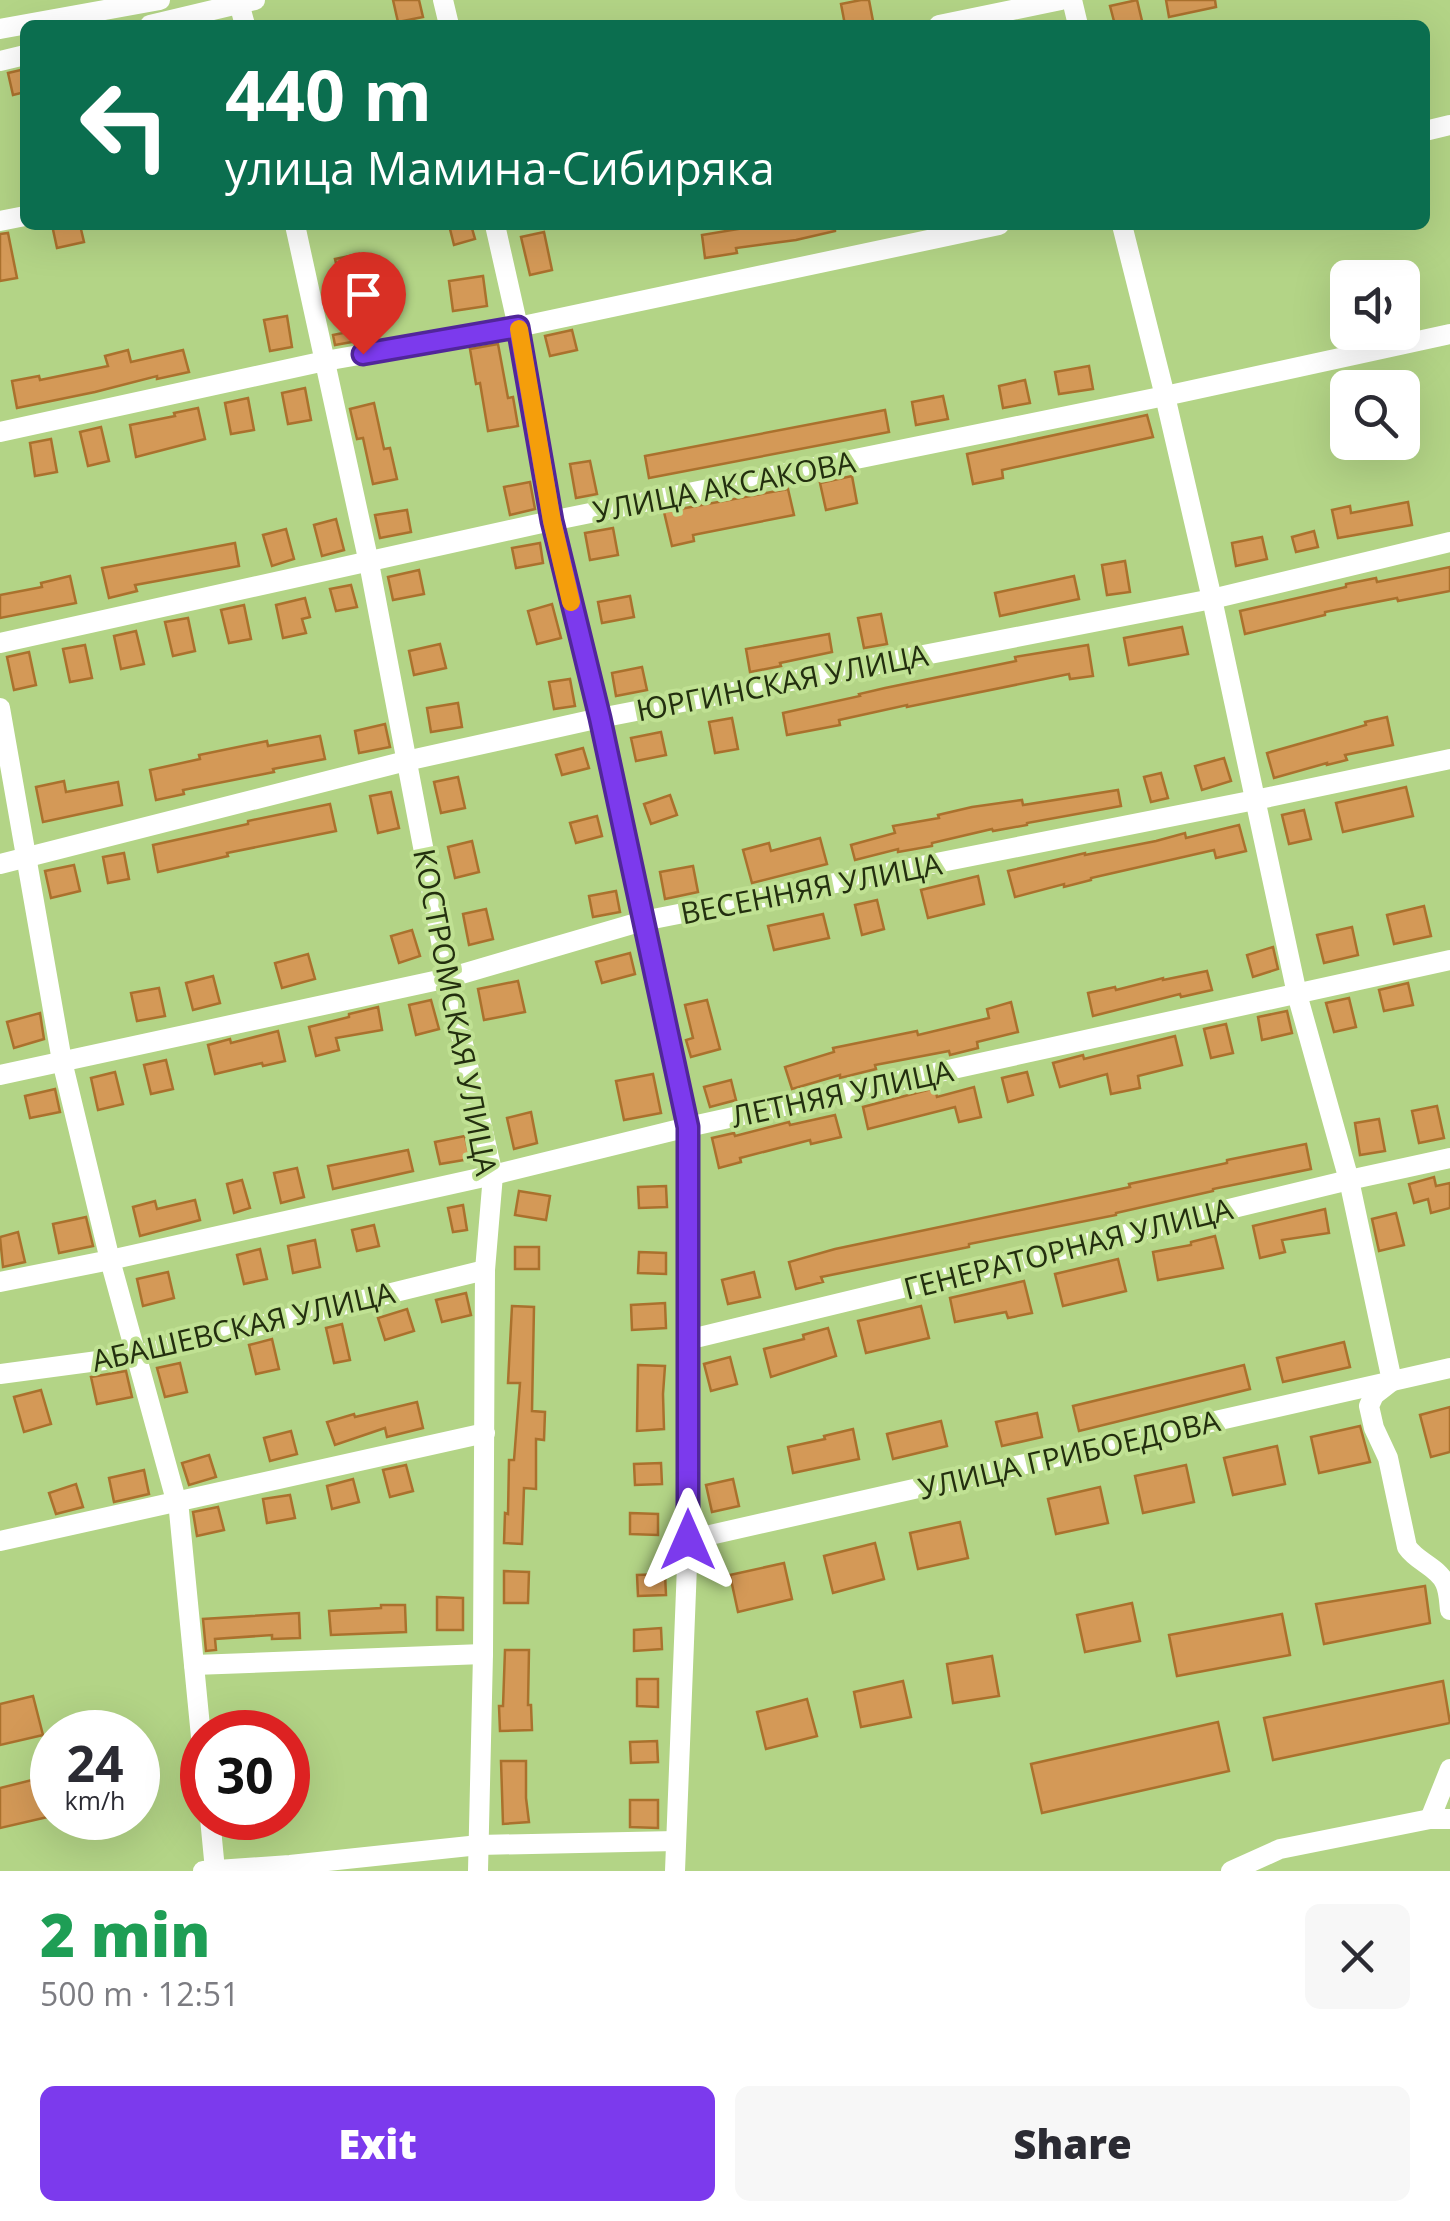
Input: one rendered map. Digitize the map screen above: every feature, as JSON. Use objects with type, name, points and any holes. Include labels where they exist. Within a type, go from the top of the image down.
[{"type":"street","points":[[50,20],[160,0]]},
{"type":"street","points":[[963,20],[1061,0]]},
{"type":"street","points":[[171,20],[247,2]]},
{"type":"street","name":"КОСТРОМСКАЯ УЛИЦА","points":[[296,230],[370,563],[448,978],[494,1175],[485,1270],[478,1871]]},
{"type":"street","points":[[496,230],[518,327],[552,521],[600,718],[688,1127],[688,1540],[675,1871]]},
{"type":"street","points":[[0,432],[324,361],[518,327],[976,230]]},
{"type":"street","points":[[1123,230],[1212,599],[1297,994],[1349,1180],[1392,1381],[1374,1395],[1369,1406],[1374,1428],[1388,1458],[1407,1547],[1414,1558],[1446,1584],[1450,1610]]},
{"type":"street","name":"УЛИЦА АКСАКОВА","points":[[0,644],[552,521],[1450,334]]},
{"type":"street","name":"ЮРГИНСКАЯ УЛИЦА","points":[[0,864],[406,761],[600,718],[1212,599],[1450,542]]},
{"type":"street","points":[[0,708],[62,1060],[110,1260],[176,1503],[198,1710]]},
{"type":"street","name":"ВЕСЕННЯЯ УЛИЦА","points":[[0,1075],[448,978],[643,921],[1450,758]]},
{"type":"street","name":"ЛЕТНЯЯ УЛИЦА","points":[[0,1282],[1450,960]]},
{"type":"street","name":"ГЕНЕРАТОРНАЯ УЛИЦА","points":[[687,1340],[1450,1158]]},
{"type":"street","name":"АБАШЕВСКАЯ УЛИЦА","points":[[0,1374],[135,1356],[485,1270]]},
{"type":"street","name":"УЛИЦА ГРИБОЕДОВА","points":[[688,1540],[1450,1368]]},
{"type":"street","points":[[0,1540],[485,1432]]},
{"type":"street","points":[[194,1665],[483,1654]]},
{"type":"street","points":[[1231,1871],[1280,1849],[1440,1819],[1450,1770]]},
{"type":"street","points":[[212,1840],[215,1870]]},
{"type":"street","points":[[203,1871],[290,1868],[479,1845],[676,1841]]},
{"type":"building","points":[[393,0],[419,0],[423,17],[398,20]]},
{"type":"building","points":[[869,0],[873,20],[844,20],[841,4]]},
{"type":"building","points":[[1137,0],[1142,20],[1114,20],[1110,6]]},
{"type":"building","points":[[1166,0],[1215,0],[1216,7],[1169,17]]},
{"type":"building","points":[[20,70],[20,93],[13,95],[8,73]]},
{"type":"building","points":[[53,230],[81,230],[84,242],[57,248]]},
{"type":"building","points":[[450,230],[472,230],[475,239],[454,245]]},
{"type":"building","points":[[732,230],[835,230],[736,248],[737,253],[705,258],[702,235]]},
{"type":"building","points":[[544,232],[552,270],[530,275],[521,237]]},
{"type":"building","points":[[8,233],[17,278],[0,281],[0,234]]},
{"type":"building","points":[[359,254],[366,285],[342,290],[335,259]]},
{"type":"building","points":[[483,276],[487,306],[453,311],[449,281]]},
{"type":"building","points":[[360,307],[365,327],[371,326],[374,338],[335,345],[333,335],[343,333],[338,312]]},
{"type":"building","points":[[287,316],[292,347],[270,351],[264,320]]},
{"type":"building","points":[[572,330],[577,350],[550,356],[545,336]]},
{"type":"building","points":[[498,344],[508,398],[513,397],[518,426],[488,431],[470,349]]},
{"type":"building","points":[[128,350],[131,362],[183,350],[189,372],[17,408],[12,381],[39,376],[40,380],[108,366],[105,356]]},
{"type":"building","points":[[1089,366],[1093,389],[1059,394],[1055,372]]},
{"type":"building","points":[[1025,380],[1030,403],[1003,408],[999,386]]},
{"type":"building","points":[[305,388],[311,420],[288,424],[282,393]]},
{"type":"building","points":[[943,396],[948,419],[916,425],[912,402]]},
{"type":"building","points":[[248,398],[254,430],[231,434],[225,403]]},
{"type":"building","points":[[374,403],[384,449],[390,448],[397,479],[373,484],[363,438],[357,439],[350,409]]},
{"type":"building","points":[[198,408],[205,439],[136,457],[130,425]]},
{"type":"building","points":[[885,410],[889,432],[649,478],[645,456]]},
{"type":"building","points":[[1147,415],[1153,437],[1002,470],[1003,478],[973,484],[967,454]]},
{"type":"building","points":[[101,427],[109,461],[88,466],[80,432]]},
{"type":"building","points":[[51,439],[57,472],[35,476],[30,443]]},
{"type":"building","points":[[590,461],[597,494],[576,498],[570,464]]},
{"type":"building","points":[[852,476],[857,503],[826,510],[820,483]]},
{"type":"building","points":[[530,482],[535,509],[510,515],[504,487]]},
{"type":"building","points":[[788,489],[794,515],[693,535],[694,541],[672,546],[664,512]]},
{"type":"building","points":[[1408,502],[1412,525],[1338,538],[1332,510],[1350,506],[1351,513]]},
{"type":"building","points":[[407,510],[411,532],[380,538],[375,515]]},
{"type":"building","points":[[336,519],[344,550],[322,556],[314,525]]},
{"type":"building","points":[[613,528],[618,555],[590,560],[585,533]]},
{"type":"building","points":[[286,529],[294,559],[272,566],[263,535]]},
{"type":"building","points":[[1314,531],[1318,547],[1296,552],[1292,537]]},
{"type":"building","points":[[1262,537],[1267,559],[1236,566],[1232,543]]},
{"type":"building","points":[[235,543],[239,566],[135,585],[137,591],[109,598],[102,568]]},
{"type":"building","points":[[540,543],[543,563],[516,568],[512,548]]},
{"type":"building","points":[[1125,561],[1130,592],[1107,595],[1102,565]]},
{"type":"building","points":[[1450,567],[1450,591],[1325,612],[1245,634],[1240,611],[1346,584],[1376,578],[1377,582]]},
{"type":"building","points":[[419,570],[424,594],[393,600],[388,577]]},
{"type":"building","points":[[70,576],[76,603],[0,618],[0,595],[42,587],[41,583]]},
{"type":"building","points":[[1074,576],[1079,599],[1000,616],[995,593]]},
{"type":"building","points":[[351,585],[357,607],[336,611],[330,589]]},
{"type":"building","points":[[630,596],[634,617],[602,623],[598,602]]},
{"type":"building","points":[[305,598],[310,617],[302,619],[306,633],[283,638],[276,605]]},
{"type":"building","points":[[552,604],[561,638],[537,644],[528,611]]},
{"type":"building","points":[[244,605],[251,639],[229,643],[221,610]]},
{"type":"building","points":[[881,614],[887,644],[864,648],[858,618]]},
{"type":"building","points":[[188,618],[195,651],[173,656],[165,622]]},
{"type":"building","points":[[1182,627],[1188,654],[1129,665],[1124,638]]},
{"type":"building","points":[[136,631],[144,664],[121,669],[114,636]]},
{"type":"building","points":[[829,634],[832,652],[750,672],[746,649]]},
{"type":"building","points":[[440,644],[446,668],[414,675],[409,651]]},
{"type":"building","points":[[85,645],[92,678],[70,682],[63,649]]},
{"type":"building","points":[[1088,645],[1093,676],[1070,679],[1069,674],[907,705],[839,720],[840,725],[787,735],[783,713],[1016,661],[1015,657]]},
{"type":"building","points":[[29,652],[36,685],[14,690],[7,657]]},
{"type":"building","points":[[642,667],[647,690],[616,696],[612,673]]},
{"type":"building","points":[[570,679],[575,706],[554,709],[549,682]]},
{"type":"building","points":[[458,703],[462,727],[431,732],[427,708]]},
{"type":"building","points":[[1387,717],[1393,745],[1345,755],[1347,760],[1274,778],[1267,753]]},
{"type":"building","points":[[732,718],[738,749],[715,753],[709,722]]},
{"type":"building","points":[[385,724],[390,747],[359,753],[355,731]]},
{"type":"building","points":[[661,732],[666,755],[636,761],[631,738]]},
{"type":"building","points":[[320,736],[325,759],[183,790],[184,794],[156,800],[150,770],[267,741],[268,746]]},
{"type":"building","points":[[583,748],[589,768],[562,775],[556,755]]},
{"type":"building","points":[[1224,758],[1231,781],[1202,790],[1195,766]]},
{"type":"building","points":[[1161,773],[1168,798],[1151,802],[1144,777]]},
{"type":"building","points":[[458,777],[465,808],[441,813],[434,782]]},
{"type":"building","points":[[64,781],[66,792],[118,782],[122,805],[43,822],[36,787]]},
{"type":"building","points":[[1406,787],[1413,816],[1343,832],[1336,803]]},
{"type":"building","points":[[1118,790],[1121,806],[992,829],[932,846],[898,849],[855,860],[851,845],[895,833],[893,826],[972,807],[1022,800],[1023,805]]},
{"type":"building","points":[[391,792],[399,828],[378,833],[370,796]]},
{"type":"building","points":[[670,795],[677,815],[651,824],[644,804]]},
{"type":"building","points":[[330,804],[336,831],[227,853],[228,856],[158,872],[153,845]]},
{"type":"building","points":[[1304,810],[1311,839],[1289,844],[1282,815]]},
{"type":"building","points":[[597,816],[602,836],[576,843],[570,823]]},
{"type":"building","points":[[1239,825],[1246,851],[1216,858],[1214,850],[1015,897],[1008,871],[1185,833],[1186,838]]},
{"type":"building","points":[[820,838],[827,864],[752,883],[743,850],[769,843],[771,851]]},
{"type":"building","points":[[472,841],[479,872],[455,878],[448,847]]},
{"type":"building","points":[[124,853],[129,879],[108,883],[103,857]]},
{"type":"building","points":[[74,865],[80,891],[51,898],[45,871]]},
{"type":"building","points":[[693,866],[698,892],[665,899],[660,872]]},
{"type":"building","points":[[978,876],[984,904],[928,918],[921,890]]},
{"type":"building","points":[[616,891],[620,912],[593,917],[589,896]]},
{"type":"building","points":[[877,900],[884,929],[862,935],[855,905]]},
{"type":"building","points":[[1424,906],[1431,936],[1394,944],[1387,915]]},
{"type":"building","points":[[486,909],[493,939],[469,945],[463,914]]},
{"type":"building","points":[[823,914],[829,938],[774,950],[768,926]]},
{"type":"building","points":[[1352,927],[1358,955],[1324,963],[1317,935]]},
{"type":"building","points":[[412,930],[420,956],[399,963],[391,936]]},
{"type":"building","points":[[1273,947],[1278,969],[1253,977],[1247,955]]},
{"type":"building","points":[[630,953],[635,974],[602,983],[596,962]]},
{"type":"building","points":[[308,954],[315,979],[282,988],[275,963]]},
{"type":"building","points":[[1207,971],[1212,990],[1093,1016],[1088,993]]},
{"type":"building","points":[[213,976],[220,1003],[193,1010],[186,983]]},
{"type":"building","points":[[518,981],[525,1012],[484,1020],[478,989]]},
{"type":"building","points":[[1408,983],[1413,1005],[1384,1011],[1379,990]]},
{"type":"building","points":[[159,988],[165,1016],[137,1021],[131,993]]},
{"type":"building","points":[[1349,998],[1356,1027],[1334,1032],[1326,1003]]},
{"type":"building","points":[[431,1000],[439,1029],[416,1035],[409,1005]]},
{"type":"building","points":[[707,1000],[720,1049],[691,1057],[686,1040],[693,1038],[685,1005]]},
{"type":"building","points":[[1011,1002],[1018,1032],[977,1042],[978,1048],[875,1065],[876,1069],[792,1089],[785,1067],[834,1052],[833,1048],[917,1031],[918,1035],[989,1018],[987,1009]]},
{"type":"building","points":[[378,1007],[382,1030],[336,1038],[339,1050],[316,1056],[309,1027]]},
{"type":"building","points":[[1287,1011],[1292,1033],[1262,1040],[1258,1017]]},
{"type":"building","points":[[40,1013],[44,1039],[14,1048],[7,1022]]},
{"type":"building","points":[[1226,1024],[1233,1053],[1211,1058],[1204,1029]]},
{"type":"building","points":[[278,1031],[285,1061],[215,1074],[208,1045]]},
{"type":"building","points":[[1175,1036],[1182,1065],[1138,1076],[1140,1088],[1111,1094],[1107,1074],[1060,1087],[1053,1063]]},
{"type":"building","points":[[166,1060],[173,1089],[151,1094],[144,1065]]},
{"type":"building","points":[[115,1072],[123,1104],[98,1110],[91,1078]]},
{"type":"building","points":[[1027,1072],[1033,1095],[1008,1102],[1002,1078]]},
{"type":"building","points":[[653,1074],[661,1113],[624,1120],[616,1081]]},
{"type":"building","points":[[731,1080],[736,1100],[710,1107],[704,1087]]},
{"type":"building","points":[[974,1087],[981,1117],[959,1122],[955,1107],[868,1129],[863,1107],[935,1088],[937,1097]]},
{"type":"building","points":[[55,1089],[60,1112],[30,1118],[25,1096]]},
{"type":"building","points":[[1437,1106],[1444,1138],[1419,1143],[1412,1111]]},
{"type":"building","points":[[531,1112],[537,1143],[514,1149],[507,1118]]},
{"type":"building","points":[[835,1115],[841,1137],[811,1144],[810,1140],[740,1158],[741,1162],[719,1168],[712,1138]]},
{"type":"building","points":[[1379,1119],[1385,1151],[1360,1155],[1355,1123]]},
{"type":"building","points":[[465,1136],[470,1159],[440,1164],[435,1142]]},
{"type":"building","points":[[1306,1144],[1311,1169],[821,1277],[823,1282],[796,1289],[789,1262],[1130,1187],[1129,1184],[1227,1160]]},
{"type":"building","points":[[408,1150],[413,1171],[333,1189],[328,1166]]},
{"type":"building","points":[[297,1168],[304,1197],[281,1203],[274,1173]]},
{"type":"building","points":[[1434,1177],[1436,1186],[1450,1183],[1450,1208],[1431,1213],[1428,1199],[1414,1203],[1409,1184]]},
{"type":"building","points":[[242,1180],[250,1208],[234,1213],[227,1184]]},
{"type":"building","points":[[666,1186],[667,1207],[639,1208],[638,1187]]},
{"type":"building","points":[[519,1191],[550,1196],[546,1220],[515,1215]]},
{"type":"building","points":[[195,1200],[200,1220],[140,1236],[133,1207],[155,1201],[157,1209]]},
{"type":"building","points":[[463,1205],[467,1230],[453,1232],[448,1208]]},
{"type":"building","points":[[1325,1209],[1329,1233],[1282,1240],[1285,1252],[1260,1258],[1253,1226]]},
{"type":"building","points":[[1396,1213],[1404,1245],[1379,1251],[1372,1219]]},
{"type":"building","points":[[86,1217],[93,1246],[59,1253],[53,1224]]},
{"type":"building","points":[[374,1225],[379,1246],[357,1251],[352,1230]]},
{"type":"building","points":[[18,1232],[25,1262],[3,1267],[0,1237]]},
{"type":"building","points":[[1215,1236],[1223,1268],[1158,1280],[1153,1252]]},
{"type":"building","points":[[315,1240],[320,1267],[293,1273],[288,1246]]},
{"type":"building","points":[[515,1247],[539,1247],[539,1269],[515,1269]]},
{"type":"building","points":[[260,1249],[267,1279],[244,1284],[237,1255]]},
{"type":"building","points":[[639,1252],[666,1253],[666,1274],[638,1273]]},
{"type":"building","points":[[1118,1259],[1126,1291],[1063,1306],[1055,1274]]},
{"type":"building","points":[[168,1272],[174,1298],[143,1306],[137,1279]]},
{"type":"building","points":[[754,1272],[760,1297],[728,1304],[722,1280]]},
{"type":"building","points":[[1024,1281],[1032,1313],[1008,1318],[1006,1312],[955,1322],[950,1298]]},
{"type":"building","points":[[466,1293],[471,1315],[442,1322],[436,1300]]},
{"type":"building","points":[[665,1303],[666,1328],[632,1330],[631,1305]]},
{"type":"building","points":[[512,1306],[534,1307],[532,1411],[545,1412],[544,1440],[536,1439],[536,1489],[524,1488],[522,1544],[504,1543],[509,1460],[514,1460],[520,1383],[508,1383]]},
{"type":"building","points":[[921,1306],[929,1338],[866,1353],[858,1321]]},
{"type":"building","points":[[407,1309],[414,1331],[385,1340],[378,1318]]},
{"type":"building","points":[[342,1324],[350,1360],[334,1363],[326,1328]]},
{"type":"building","points":[[828,1328],[836,1356],[771,1377],[764,1349]]},
{"type":"building","points":[[272,1339],[279,1369],[256,1374],[249,1345]]},
{"type":"building","points":[[1344,1342],[1350,1367],[1283,1382],[1277,1358]]},
{"type":"building","points":[[730,1357],[737,1384],[711,1391],[704,1364]]},
{"type":"building","points":[[180,1363],[187,1392],[165,1397],[157,1368]]},
{"type":"building","points":[[638,1365],[665,1366],[664,1429],[637,1431]]},
{"type":"building","points":[[1244,1365],[1250,1389],[1079,1431],[1073,1406]]},
{"type":"building","points":[[126,1371],[132,1397],[97,1404],[91,1377]]},
{"type":"building","points":[[41,1390],[51,1424],[24,1432],[14,1397]]},
{"type":"building","points":[[417,1402],[423,1428],[387,1437],[385,1428],[335,1445],[327,1422]]},
{"type":"building","points":[[1450,1407],[1450,1452],[1431,1457],[1420,1415]]},
{"type":"building","points":[[1037,1413],[1042,1437],[1002,1446],[996,1422]]},
{"type":"building","points":[[941,1421],[947,1446],[893,1459],[887,1434]]},
{"type":"building","points":[[1360,1426],[1370,1462],[1319,1473],[1311,1437]]},
{"type":"building","points":[[853,1429],[859,1459],[793,1473],[788,1447]]},
{"type":"building","points":[[291,1431],[297,1454],[270,1461],[264,1438]]},
{"type":"building","points":[[1277,1446],[1285,1484],[1233,1495],[1224,1458]]},
{"type":"building","points":[[209,1455],[216,1477],[189,1485],[182,1463]]},
{"type":"building","points":[[661,1463],[662,1484],[635,1485],[634,1464]]},
{"type":"building","points":[[406,1465],[413,1491],[390,1497],[383,1470]]},
{"type":"building","points":[[1186,1465],[1194,1502],[1143,1513],[1135,1476]]},
{"type":"building","points":[[144,1470],[149,1494],[114,1502],[109,1478]]},
{"type":"building","points":[[353,1479],[359,1502],[332,1509],[327,1486]]},
{"type":"building","points":[[733,1479],[739,1506],[712,1512],[706,1485]]},
{"type":"building","points":[[76,1484],[83,1507],[56,1514],[49,1493]]},
{"type":"building","points":[[1100,1487],[1108,1523],[1056,1534],[1048,1499]]},
{"type":"building","points":[[290,1495],[295,1518],[267,1523],[263,1499]]},
{"type":"building","points":[[218,1507],[224,1530],[197,1536],[193,1512]]},
{"type":"building","points":[[630,1513],[658,1514],[658,1535],[630,1534]]},
{"type":"building","points":[[960,1522],[968,1558],[918,1569],[910,1533]]},
{"type":"building","points":[[875,1543],[884,1579],[833,1593],[824,1556]]},
{"type":"building","points":[[784,1563],[792,1599],[738,1612],[730,1575]]},
{"type":"building","points":[[504,1571],[529,1572],[528,1603],[504,1603]]},
{"type":"building","points":[[665,1574],[666,1595],[638,1596],[637,1575]]},
{"type":"building","points":[[1425,1586],[1430,1623],[1324,1644],[1316,1604]]},
{"type":"building","points":[[437,1597],[463,1598],[463,1630],[437,1630]]},
{"type":"building","points":[[1132,1603],[1140,1641],[1085,1652],[1077,1615]]},
{"type":"building","points":[[405,1605],[406,1632],[331,1635],[329,1611]]},
{"type":"building","points":[[299,1613],[300,1638],[272,1639],[272,1635],[215,1639],[216,1650],[206,1651],[203,1619]]},
{"type":"building","points":[[1282,1614],[1290,1655],[1177,1676],[1169,1635]]},
{"type":"building","points":[[661,1628],[662,1649],[634,1651],[634,1630]]},
{"type":"building","points":[[505,1650],[529,1650],[528,1705],[532,1730],[500,1731]]},
{"type":"building","points":[[992,1656],[999,1696],[953,1703],[947,1664]]},
{"type":"building","points":[[637,1679],[658,1679],[658,1707],[637,1706]]},
{"type":"building","points":[[903,1681],[911,1717],[861,1727],[854,1692]]},
{"type":"building","points":[[1443,1681],[1450,1723],[1273,1760],[1264,1718]]},
{"type":"building","points":[[33,1696],[37,1710],[30,1710],[30,1738],[0,1745],[0,1704]]},
{"type":"building","points":[[807,1699],[817,1736],[766,1749],[757,1712]]},
{"type":"building","points":[[1218,1722],[1229,1771],[1042,1813],[1031,1764]]},
{"type":"building","points":[[657,1741],[658,1762],[631,1763],[630,1742]]},
{"type":"building","points":[[501,1761],[526,1761],[529,1822],[503,1824]]},
{"type":"building","points":[[30,1780],[30,1821],[0,1828],[0,1788]]},
{"type":"building","points":[[630,1800],[658,1800],[658,1828],[630,1827]]},
{"type":"slow traffic","points":[[519,329],[552,521],[571,602]]},
{"type":"route","points":[[363,354],[518,327],[552,521],[600,718],[688,1127],[688,1540]]}]
